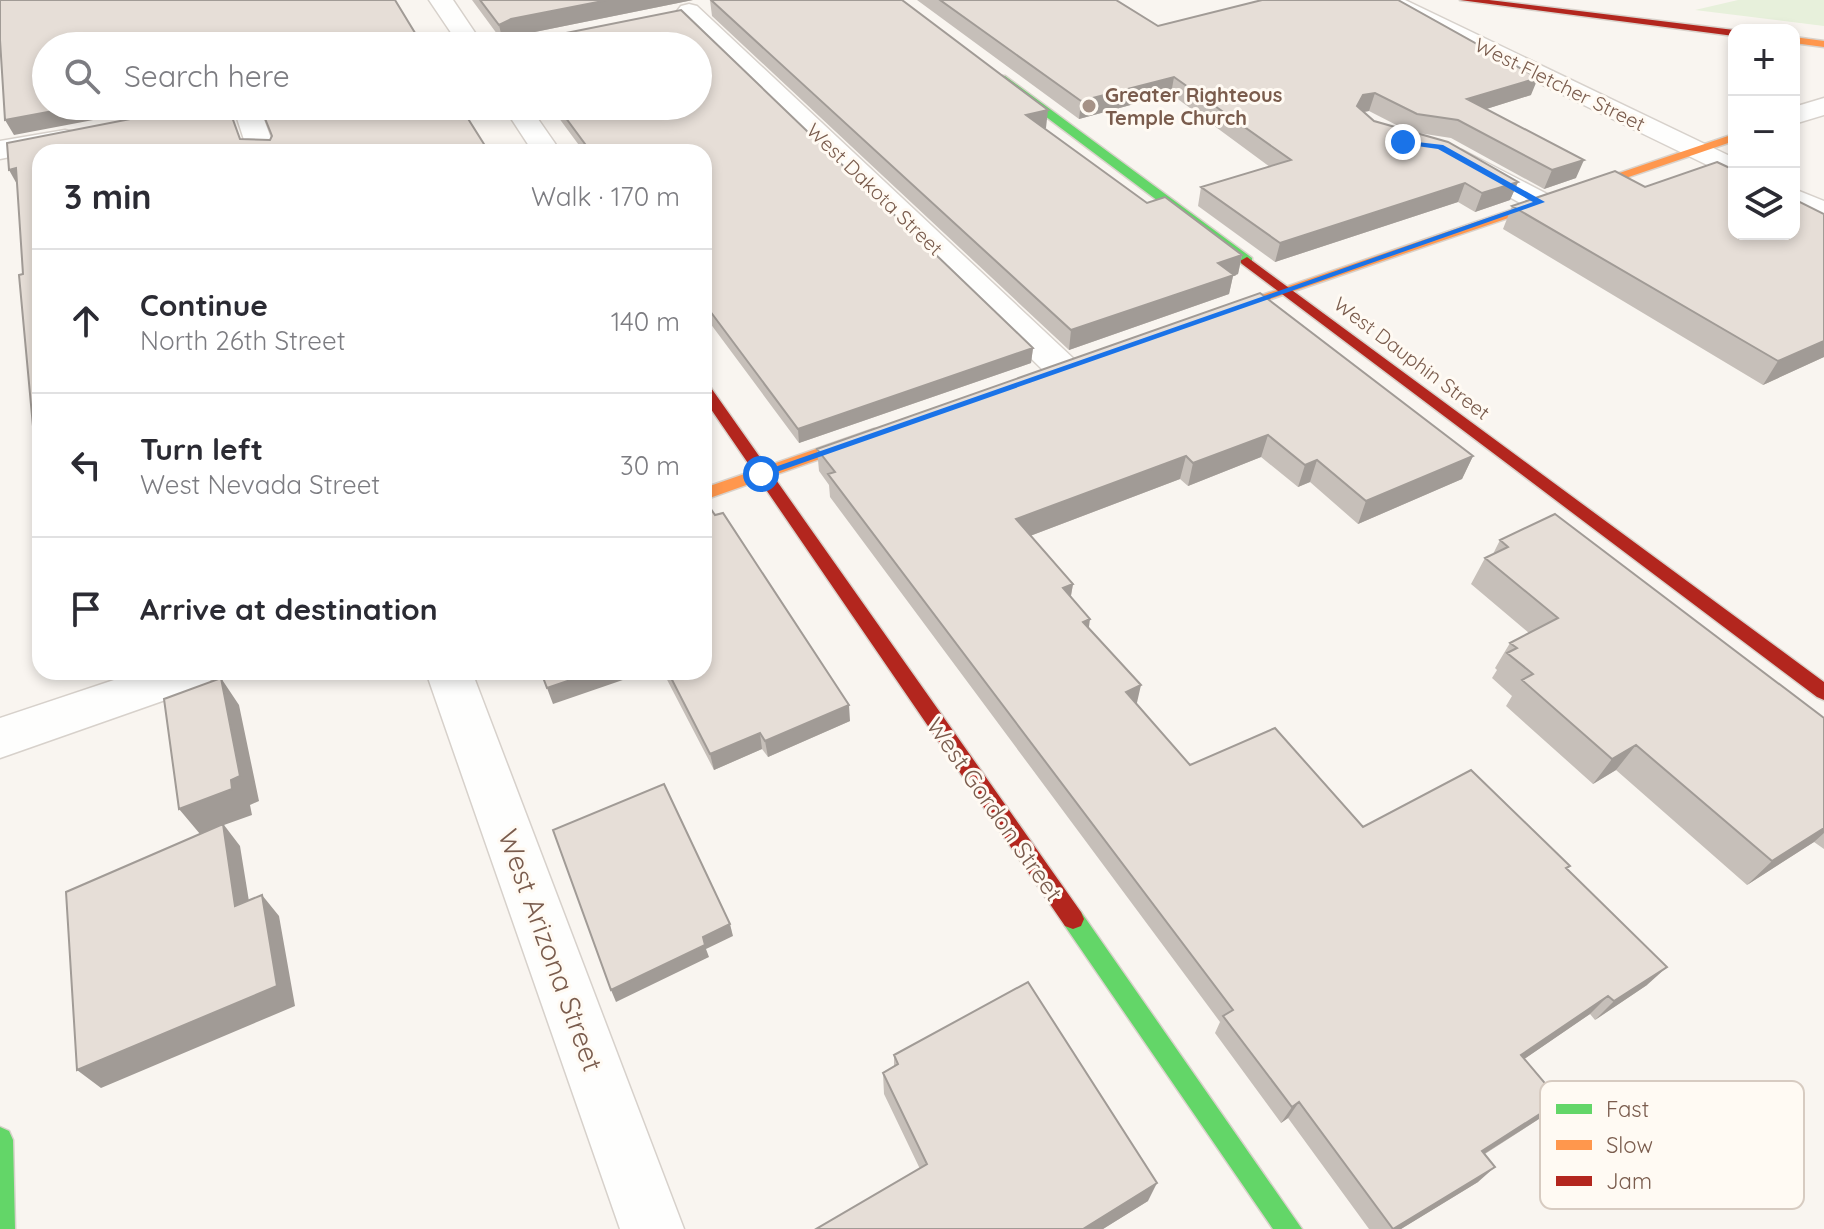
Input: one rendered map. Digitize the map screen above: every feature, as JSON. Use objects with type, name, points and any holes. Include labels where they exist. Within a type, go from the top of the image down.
[{"type":"street","points":[[441,0],[463,32]]},
{"type":"street","name":"West Fletcher Street","points":[[1386,0],[1732,168]]},
{"type":"street","points":[[1465,0],[1728,32]]},
{"type":"street","name":"West Dakota Street","points":[[688,11],[710,32]]},
{"type":"street","name":"West Dakota Street","points":[[712,34],[1062,368]]},
{"type":"street","points":[[1800,41],[1824,44]]},
{"type":"street","name":"West Dauphin Street","points":[[985,66],[1824,692]]},
{"type":"street","points":[[1800,114],[1824,106]]},
{"type":"street","points":[[251,120],[259,144]]},
{"type":"street","points":[[525,120],[542,144]]},
{"type":"street","points":[[0,150],[90,133]]},
{"type":"street","points":[[1239,305],[1728,139]]},
{"type":"street","points":[[1440,147],[1540,202]]},
{"type":"street","points":[[1800,201],[1824,213]]},
{"type":"street","name":"West Gordon Street","points":[[712,400],[1289,1229]]},
{"type":"street","points":[[712,491],[896,426]]},
{"type":"street","points":[[0,738],[169,680]]},
{"type":"street","name":"West Arizona Street","points":[[452,680],[652,1229]]},
{"type":"street","points":[[0,1140],[2,1229]]},
{"type":"green space","points":[[1738,0],[1824,0],[1824,26],[1695,10]]},
{"type":"building","points":[[0,0],[395,0],[414,32],[32,32],[32,115],[5,120]]},
{"type":"building","points":[[480,0],[608,0],[511,19],[499,25]]},
{"type":"building","points":[[711,0],[902,0],[1048,110],[1026,115],[1147,203],[1165,197],[1242,255],[1218,263],[1234,275],[1071,330]]},
{"type":"building","points":[[940,0],[1116,0],[1158,26],[1262,0],[1398,0],[1538,78],[1467,99],[1584,160],[1552,170],[1458,120],[1417,114],[1375,93],[1363,95],[1357,106],[1374,121],[1448,142],[1518,182],[1482,193],[1465,183],[1280,243],[1201,187],[1291,160],[1174,77],[1081,101]]},
{"type":"building","points":[[681,10],[704,32],[571,32]]},
{"type":"building","points":[[712,40],[1033,348],[798,429],[712,314],[712,144],[585,144],[567,120],[712,120]]},
{"type":"building","points":[[125,120],[233,120],[240,139],[270,140],[272,136],[266,120],[469,120],[484,144],[32,144],[32,416],[19,275],[23,274],[16,168],[9,170],[7,143]]},
{"type":"building","points":[[1717,162],[1728,167],[1728,240],[1800,240],[1800,202],[1824,214],[1824,341],[1778,361],[1512,206],[1615,171],[1645,187]]},
{"type":"building","points":[[1260,293],[1473,456],[1366,501],[1317,460],[1305,465],[1268,435],[1193,463],[1186,456],[1016,519],[1073,584],[1063,588],[1090,619],[1083,622],[1141,685],[1126,692],[1190,765],[1275,728],[1363,827],[1471,770],[1570,866],[1566,868],[1667,967],[1614,1001],[1608,996],[1521,1055],[1543,1081],[1540,1081],[1540,1114],[1482,1151],[1495,1167],[1393,1229],[1299,1102],[1292,1107],[1223,1016],[1233,1010],[828,474],[835,472],[817,449]]},
{"type":"building","points":[[712,511],[715,515],[723,513],[849,705],[765,741],[760,733],[710,754],[672,680],[712,680]]},
{"type":"building","points":[[1555,514],[1824,718],[1824,828],[1772,861],[1636,745],[1612,759],[1522,680],[1533,674],[1507,653],[1517,648],[1510,643],[1558,618],[1485,558],[1508,547],[1500,540]]},
{"type":"building","points":[[221,680],[240,776],[231,780],[232,789],[179,809],[164,699]]},
{"type":"building","points":[[544,680],[570,680],[547,688]]},
{"type":"building","points":[[664,784],[730,924],[703,937],[705,945],[611,990],[553,830]]},
{"type":"building","points":[[223,824],[235,906],[262,895],[277,986],[77,1070],[66,892]]},
{"type":"building","points":[[1028,982],[1157,1183],[1083,1229],[816,1229],[927,1164],[883,1073],[898,1064],[894,1055]]},
{"type":"traffic: fast","points":[[1001,78],[1247,261]]},
{"type":"traffic: fast","points":[[1073,919],[1289,1229]]},
{"type":"traffic: fast","points":[[0,1140],[2,1229]]},
{"type":"traffic: slow","points":[[1800,41],[1824,44]]},
{"type":"traffic: slow","points":[[1263,297],[1728,139]]},
{"type":"traffic: slow","points":[[712,491],[874,434]]},
{"type":"traffic: jam","points":[[1465,0],[1728,32]]},
{"type":"traffic: jam","points":[[1247,261],[1824,692]]},
{"type":"traffic: jam","points":[[712,400],[1073,919]]},
{"type":"place","name":"Greater Righteous Temple Church","points":[[1089,106]]},
{"type":"route","points":[[761,474],[1540,202],[1440,147],[1403,142]]}]
